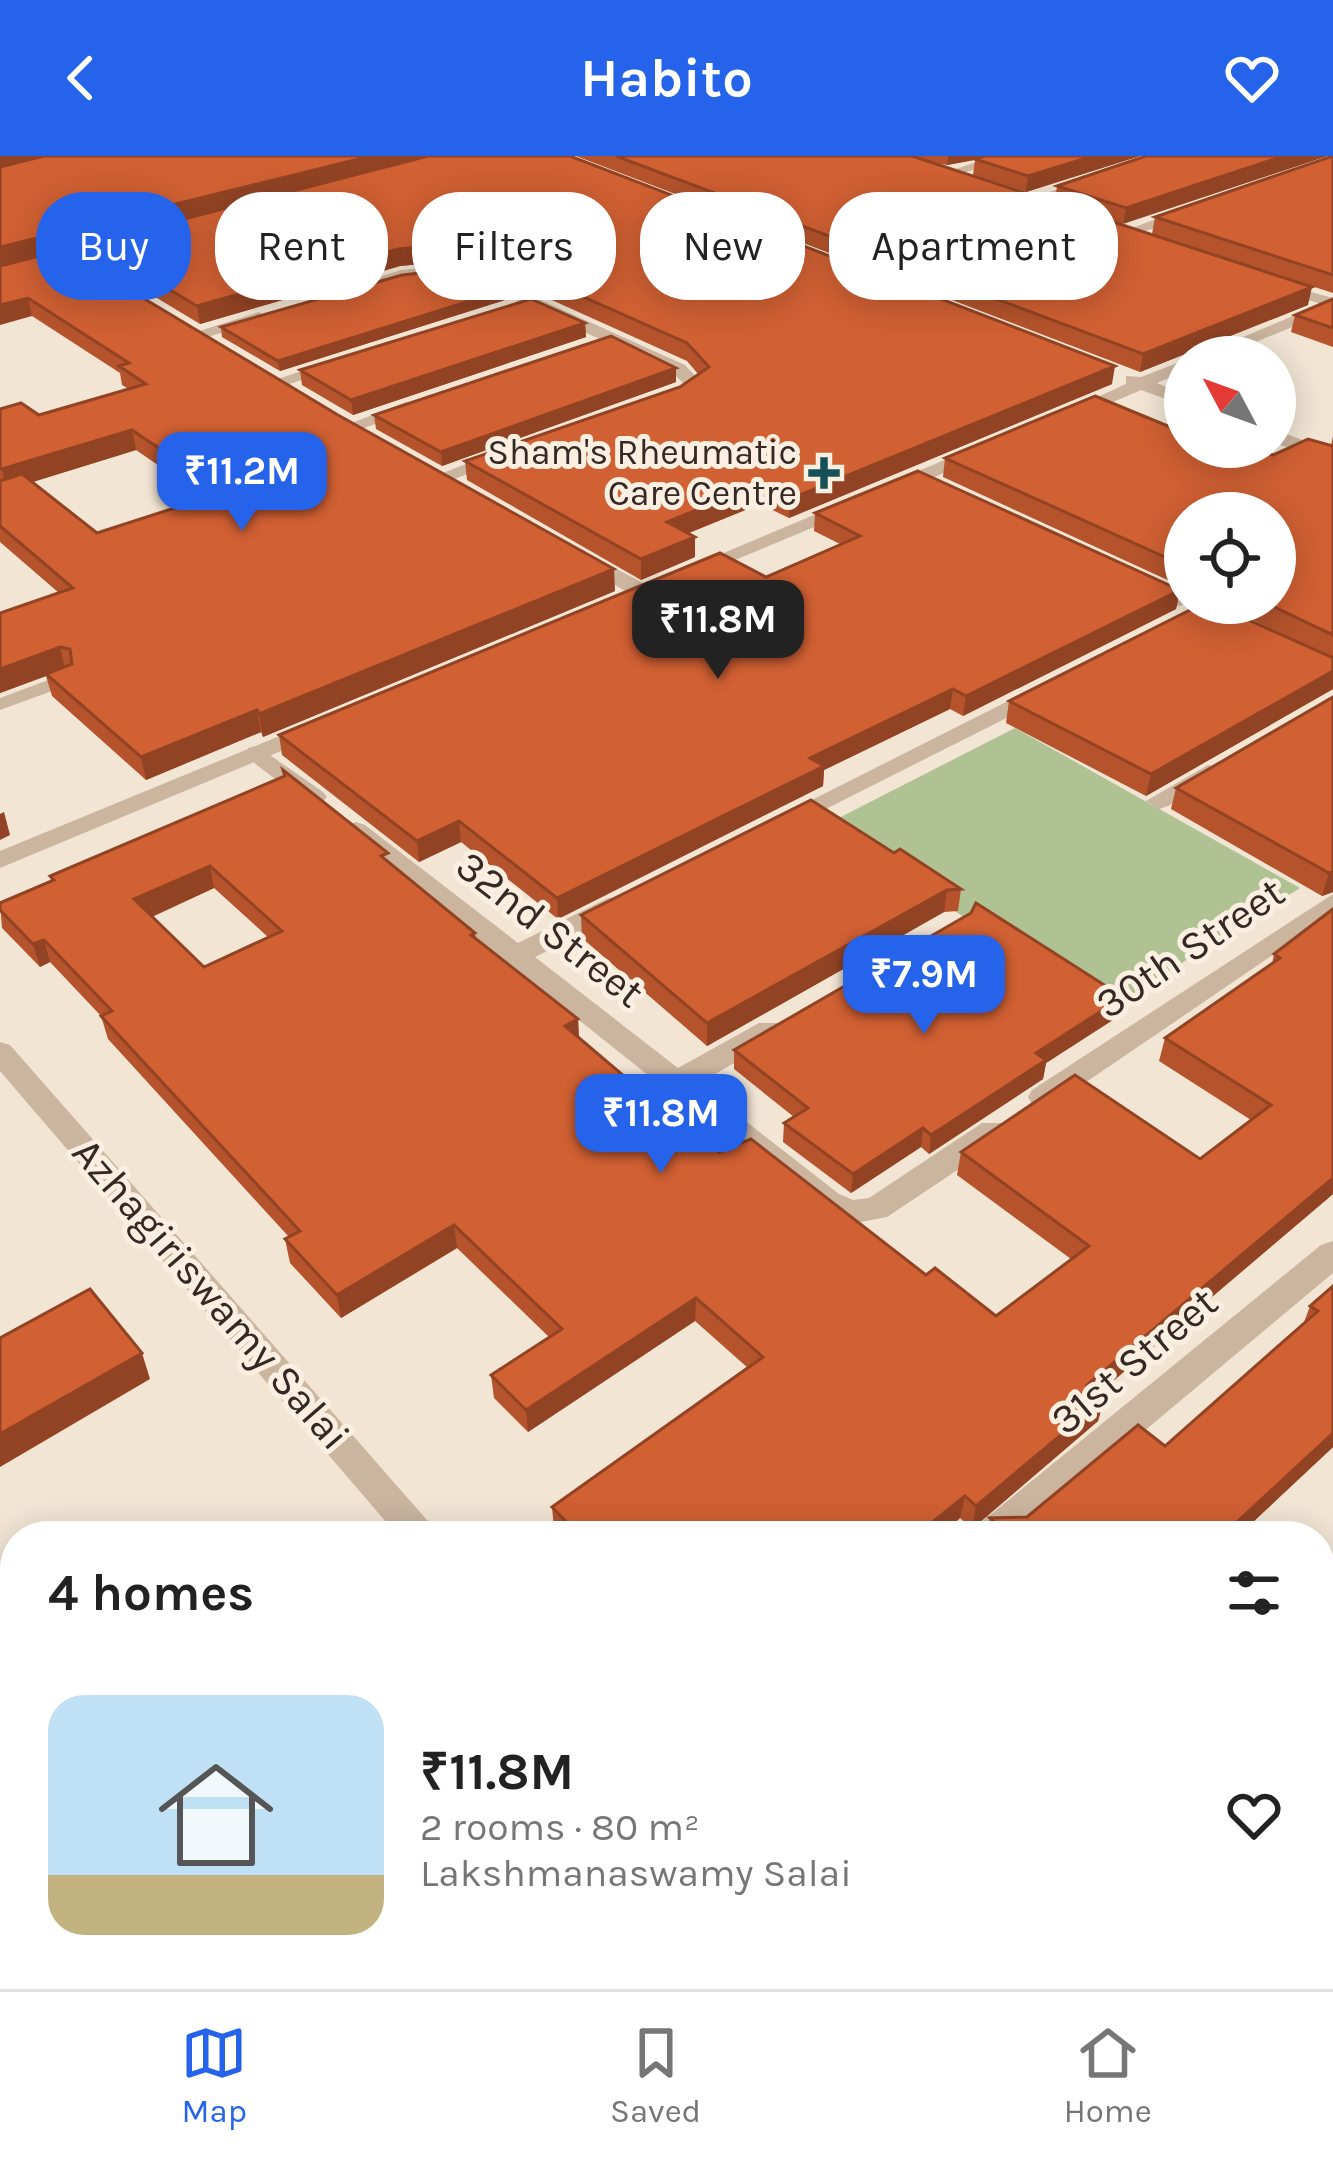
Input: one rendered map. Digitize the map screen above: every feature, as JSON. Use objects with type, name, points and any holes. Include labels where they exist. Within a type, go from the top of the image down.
[{"type":"street","points":[[945,175],[1009,156]]},
{"type":"street","points":[[1058,192],[1169,156]]},
{"type":"street","points":[[925,169],[986,188]]},
{"type":"street","points":[[1124,234],[1208,205]]},
{"type":"street","points":[[1118,232],[1145,241]]},
{"type":"street","points":[[0,275],[36,266]]},
{"type":"street","points":[[196,335],[401,274],[461,269],[680,369],[695,385],[650,406]]},
{"type":"street","points":[[1250,275],[1333,303]]},
{"type":"street","points":[[512,309],[533,302]]},
{"type":"street","points":[[1255,336],[1333,303]]},
{"type":"street","points":[[178,324],[216,347]]},
{"type":"street","points":[[592,346],[614,339]]},
{"type":"street","points":[[276,383],[362,356]]},
{"type":"street","points":[[256,371],[294,394]]},
{"type":"street","points":[[1040,426],[1130,380],[1164,371]]},
{"type":"street","points":[[1130,380],[1164,393]]},
{"type":"street","points":[[331,416],[359,432],[438,398]]},
{"type":"street","points":[[561,546],[632,596],[928,482],[999,443]]},
{"type":"street","points":[[1296,444],[1333,458]]},
{"type":"street","points":[[460,489],[430,473],[524,449]]},
{"type":"street","points":[[1123,572],[1164,594]]},
{"type":"street","points":[[766,830],[1058,682]]},
{"type":"street","points":[[0,860],[343,717]]},
{"type":"street","name":"32nd Street","points":[[257,753],[828,1202],[850,1212]]},
{"type":"street","points":[[1159,801],[1236,756]]},
{"type":"street","points":[[517,955],[641,892]]},
{"type":"street","name":"30th Street","points":[[850,1212],[876,1209],[1333,902]]},
{"type":"street","points":[[678,1082],[797,1014]]},
{"type":"street","name":"Azhagiriswamy Salai","points":[[0,1052],[409,1521]]},
{"type":"street","name":"31st Street","points":[[1010,1521],[1333,1254]]},
{"type":"lane","points":[[0,704],[67,679]]},
{"type":"green space","points":[[1015,728],[1300,888],[1108,1010],[823,826]]},
{"type":"building","points":[[44,156],[371,156],[191,200],[191,192],[36,192],[36,238],[0,247],[0,167]]},
{"type":"building","points":[[428,156],[570,156],[663,192],[640,192],[640,300],[805,300],[805,247],[829,256],[829,300],[944,300],[1115,366],[790,499],[761,484],[667,522],[695,537],[641,559],[465,461],[680,387],[709,367],[687,343],[590,300],[616,300],[616,192],[412,192],[412,248],[388,252],[388,192],[289,192]]},
{"type":"building","points":[[616,156],[912,156],[1022,192],[829,192],[829,236],[805,227],[805,192],[712,192]]},
{"type":"building","points":[[1093,156],[1028,176],[975,159]]},
{"type":"building","points":[[1146,156],[1284,156],[1126,208],[1118,205],[1118,192],[1076,192],[1057,186]]},
{"type":"building","points":[[1333,156],[1333,275],[1155,217]]},
{"type":"building","points":[[215,211],[218,300],[197,306],[187,300],[191,300],[191,217]]},
{"type":"building","points":[[1118,223],[1312,287],[1188,336],[1164,336],[1164,346],[1143,354],[999,300],[1118,300]]},
{"type":"building","points":[[36,257],[36,300],[146,300],[338,415],[614,569],[259,714],[257,710],[141,757],[46,674],[72,664],[70,649],[60,647],[0,669],[0,613],[73,588],[0,526],[0,481],[22,474],[97,533],[224,492],[132,430],[0,468],[0,409],[21,403],[39,415],[146,384],[119,366],[129,363],[28,298],[0,305],[0,266]]},
{"type":"building","points":[[412,274],[412,300],[473,300],[278,361],[221,327],[315,300],[388,300],[388,279]]},
{"type":"building","points":[[1333,299],[1333,328],[1295,315]]},
{"type":"building","points":[[528,300],[585,323],[351,400],[300,370]]},
{"type":"building","points":[[611,336],[676,368],[441,452],[374,415]]},
{"type":"building","points":[[1095,396],[1164,424],[1164,468],[1296,468],[1296,444],[1308,439],[1333,446],[1333,635],[1296,617],[1296,492],[1164,492],[1164,557],[945,458]]},
{"type":"building","points":[[918,471],[1164,583],[1164,598],[966,696],[953,689],[810,758],[824,766],[557,898],[459,821],[417,841],[279,735],[720,553],[766,577],[860,536],[815,513]]},
{"type":"building","points":[[1164,623],[1258,624],[1333,658],[1333,671],[1151,774],[1009,701]]},
{"type":"building","points":[[1333,697],[1333,872],[1176,788]]},
{"type":"building","points":[[283,770],[388,853],[381,856],[475,933],[471,935],[578,1019],[565,1026],[672,1117],[719,1152],[751,1139],[926,1275],[935,1268],[996,1316],[1089,1246],[961,1152],[1075,1075],[1200,1159],[1271,1105],[1165,1038],[1280,958],[1274,954],[1333,909],[1333,1178],[1087,1385],[1104,1399],[976,1506],[965,1496],[934,1521],[566,1521],[552,1507],[763,1357],[696,1298],[526,1410],[491,1375],[562,1329],[454,1225],[337,1295],[285,1239],[300,1231],[101,1016],[112,1011],[44,940],[33,944],[0,910],[0,903],[54,880],[50,876],[285,776]],"holes":[[[210,866],[282,931],[204,967],[134,899]]]},
{"type":"building","points":[[811,800],[961,889],[947,890],[707,1023],[581,915]]},
{"type":"building","points":[[976,903],[1123,997],[1036,1053],[1046,1060],[931,1135],[923,1128],[853,1174],[784,1123],[808,1108],[734,1050],[971,913]]},
{"type":"building","points":[[1333,1286],[1333,1433],[1238,1521],[990,1518],[1027,1517],[1138,1425],[1165,1446],[1318,1311],[1310,1306]]},
{"type":"building","points":[[90,1289],[142,1353],[0,1434],[0,1338]]},
{"type":"place","name":"Sham's Rheumatic Care Centre","points":[[824,473]]}]
